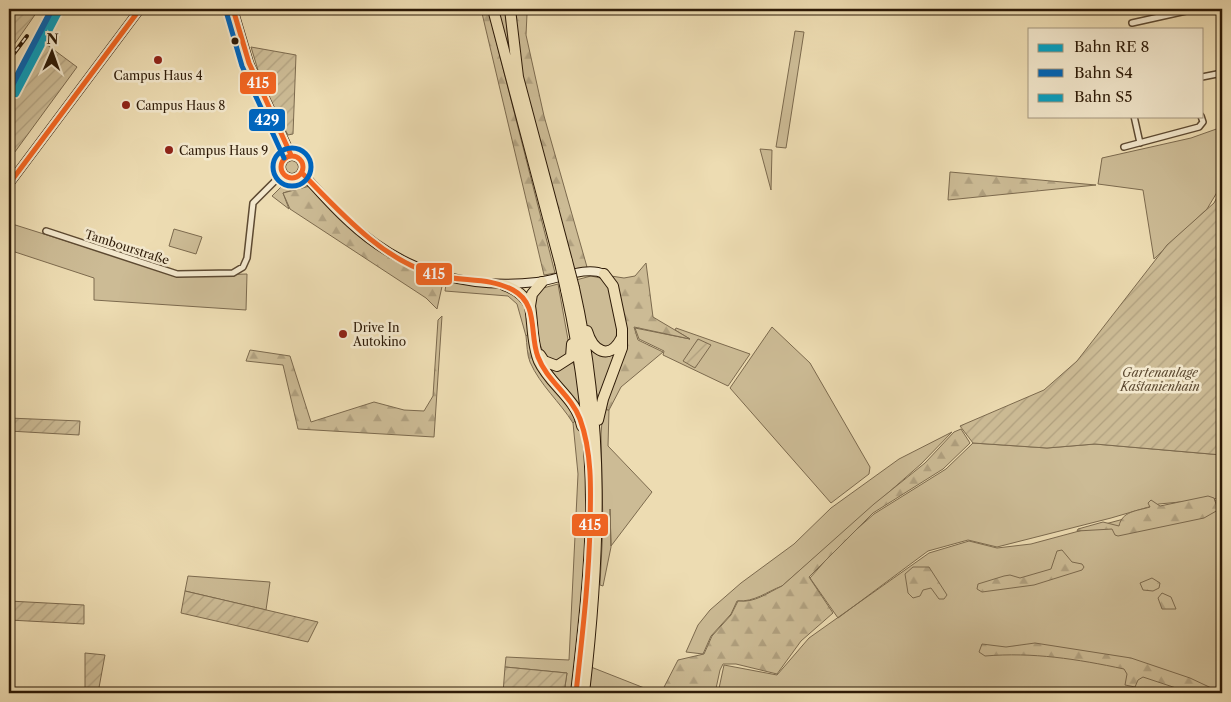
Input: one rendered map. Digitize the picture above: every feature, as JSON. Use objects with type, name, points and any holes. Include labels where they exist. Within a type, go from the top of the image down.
[{"type":"highway","points":[[493,9],[563,262]]},
{"type":"highway","points":[[510,9],[518,77],[570,289],[596,429],[598,514],[596,569],[584,693]]},
{"type":"highway","points":[[596,429],[602,399],[622,348],[613,286],[604,274]]},
{"type":"highway","points":[[542,282],[532,294],[530,306],[539,360],[576,411],[589,450]]},
{"type":"highway","points":[[504,285],[521,293],[530,306]]},
{"type":"highway","points":[[577,321],[591,342],[601,351],[608,352],[614,349],[621,339]]},
{"type":"highway","points":[[537,352],[549,364],[557,366],[568,361],[572,352],[577,321]]},
{"type":"highway","points":[[576,693],[589,569],[591,511],[589,450],[577,321]]},
{"type":"main road","points":[[9,184],[140,9]]},
{"type":"main road","points":[[233,9],[240,39],[255,78],[291,156],[301,159],[302,173]]},
{"type":"main road","points":[[291,156],[282,162],[282,173],[292,178],[302,173]]},
{"type":"main road","points":[[302,173],[350,224],[397,257],[447,278],[504,285],[542,282],[590,271],[604,274]]},
{"type":"street","points":[[1132,22],[1174,11],[1195,9]]},
{"type":"street","points":[[1204,77],[1222,73]]},
{"type":"street","points":[[1134,118],[1140,143]]},
{"type":"street","points":[[1124,147],[1154,140],[1161,135],[1199,127],[1203,122],[1202,118]]},
{"type":"street","name":"Tambourstraße","points":[[46,231],[177,274],[233,273],[243,267],[247,258],[253,203],[282,173]]},
{"type":"green space","points":[[9,9],[39,9],[9,52]]},
{"type":"green space","points":[[481,9],[488,9],[555,273],[544,275]]},
{"type":"green space","points":[[497,9],[505,9],[511,69]]},
{"type":"green space","points":[[514,9],[529,9],[526,35],[544,116],[587,267],[573,271],[526,96],[514,36]]},
{"type":"green space","points":[[795,31],[804,32],[786,148],[776,147]]},
{"type":"green space","points":[[46,44],[77,67],[9,160],[9,105]]},
{"type":"green space","points":[[251,47],[296,55],[293,134],[288,135],[264,90]]},
{"type":"green space","points":[[1222,127],[1222,184],[1207,209],[1154,259],[1143,190],[1098,184],[1102,158],[1191,138]]},
{"type":"green space","points":[[760,149],[772,150],[771,190]]},
{"type":"green space","points":[[292,159],[300,167],[292,175],[284,167]]},
{"type":"green space","points":[[950,172],[1096,185],[948,200]]},
{"type":"green space","points":[[303,178],[310,185],[283,193],[289,209],[272,196],[288,180]]},
{"type":"green space","points":[[310,186],[379,250],[443,282],[437,309],[426,298],[290,209],[283,193]]},
{"type":"green space","name":"Gartenanlage Kastanienhain","points":[[1222,188],[1222,455],[1095,444],[1047,448],[973,443],[960,426],[1044,390],[1077,361],[1167,245],[1214,203]]},
{"type":"green space","points":[[9,223],[177,276],[247,274],[246,310],[94,300],[94,278],[9,250]]},
{"type":"green space","points":[[174,229],[202,237],[196,254],[169,246]]},
{"type":"green space","points":[[646,263],[653,317],[690,339],[634,327],[638,340],[663,352],[621,387],[609,410],[603,409],[623,355],[611,276],[624,278],[635,276]]},
{"type":"green space","points":[[591,276],[605,279],[611,294],[617,322],[616,339],[613,346],[600,348],[586,325],[576,280]]},
{"type":"green space","points":[[447,278],[504,285],[521,293],[534,329],[526,336],[517,304],[508,296],[445,291]]},
{"type":"green space","points":[[558,284],[569,345],[565,359],[556,363],[543,352],[540,344],[536,326],[535,298],[543,288]]},
{"type":"green space","points":[[442,316],[434,437],[298,429],[283,365],[246,361],[250,350],[290,356],[311,422],[374,402],[404,410],[424,411],[433,396],[438,320]]},
{"type":"green space","points":[[772,327],[810,363],[870,467],[869,474],[831,503],[730,388]]},
{"type":"green space","points":[[635,328],[690,339],[675,330],[676,328],[750,354],[728,386],[663,355],[664,351],[639,339]]},
{"type":"green space","points":[[534,329],[537,352],[579,416],[573,423],[539,378],[530,362],[526,336]]},
{"type":"green space","points":[[698,339],[711,345],[695,368],[683,361]]},
{"type":"green space","points":[[589,349],[603,355],[618,353],[599,399],[595,389]]},
{"type":"green space","points":[[572,361],[577,371],[582,416],[547,368],[561,368],[567,366]]},
{"type":"green space","points":[[603,409],[609,410],[608,446],[652,492],[611,546],[610,509],[611,547],[603,586],[600,585],[603,527],[601,434]]},
{"type":"green space","points":[[579,416],[590,467],[576,693],[564,693],[567,673],[505,667],[506,657],[569,660],[578,474],[573,423]]},
{"type":"green space","points":[[9,418],[80,421],[79,435],[9,431]]},
{"type":"green space","points":[[961,429],[970,443],[943,469],[873,513],[809,577],[833,613],[801,641],[777,674],[736,664],[723,664],[715,693],[661,693],[678,660],[704,654],[712,636],[731,615],[738,601],[755,599],[782,586],[874,504],[925,463],[954,432]]},
{"type":"green space","points":[[952,432],[921,464],[782,586],[755,598],[737,601],[731,614],[711,636],[703,654],[686,652],[698,625],[710,610],[741,583],[794,544],[831,508],[899,459]]},
{"type":"green space","points":[[973,443],[1047,448],[1095,444],[1222,455],[1222,498],[1159,504],[997,547],[968,540],[928,551],[838,618],[810,578],[840,544],[874,514],[946,469]]},
{"type":"green space","points":[[1208,496],[1214,498],[1218,510],[1204,518],[1118,536],[1115,535],[1112,529],[1077,531],[1078,529],[1103,522],[1119,526],[1123,517],[1127,514],[1150,507],[1148,503],[1151,500],[1160,506]]},
{"type":"green space","points":[[1222,500],[1222,693],[718,693],[724,665],[777,675],[809,638],[929,553],[969,541],[997,548],[1031,544],[1172,506]]},
{"type":"green space","points":[[1062,550],[1072,562],[1082,564],[1084,567],[1082,570],[1034,585],[982,592],[977,589],[978,584],[1004,576],[1010,575],[1020,578],[1051,569],[1057,551]]},
{"type":"green space","points":[[913,567],[929,567],[947,595],[944,599],[939,599],[931,588],[923,590],[920,596],[913,598],[908,593],[905,574]]},
{"type":"green space","points":[[188,576],[270,582],[266,610],[185,591]]},
{"type":"green space","points":[[1152,578],[1160,583],[1159,588],[1153,591],[1143,590],[1140,583]]},
{"type":"green space","points":[[185,591],[318,622],[308,642],[181,613]]},
{"type":"green space","points":[[1162,593],[1171,597],[1176,609],[1162,609],[1158,598]]},
{"type":"green space","points":[[9,601],[84,605],[84,624],[9,620]]},
{"type":"green space","points":[[1035,643],[1131,658],[1190,678],[1222,693],[1191,693],[1143,677],[1138,680],[1135,687],[1125,685],[1127,674],[1124,669],[1055,657],[985,656],[979,652],[982,644],[1006,647]]},
{"type":"green space","points":[[85,653],[105,655],[98,693],[85,693]]},
{"type":"green space","points":[[505,667],[567,673],[564,693],[503,693]]},
{"type":"green space","points":[[591,667],[657,693],[588,693]]},
{"type":"railway","points":[[9,60],[27,36]]},
{"type":"transit line","points":[[9,98],[56,9]]},
{"type":"transit line","name":"415","points":[[9,184],[140,9]]},
{"type":"transit line","name":"415","points":[[233,9],[249,63],[291,155]]},
{"type":"transit line","name":"429","points":[[226,11],[242,66],[284,158]]},
{"type":"transit line","name":"429","points":[[292,148],[305,154],[311,167],[305,180],[292,186],[279,180],[273,167],[279,154],[292,148]]},
{"type":"transit line","name":"415","points":[[292,156],[300,159],[303,167],[300,175],[292,178],[284,175],[281,167],[284,159],[292,156]]},
{"type":"transit line","name":"415","points":[[302,173],[363,233],[398,258],[416,268],[436,275],[485,281],[504,286],[513,290],[527,303],[532,320],[535,348],[538,357],[547,373],[576,410],[584,432],[589,457],[591,497],[588,566],[576,693]]},
{"type":"rail line","name":"S4","points":[[9,91],[52,9]]},
{"type":"rail line","name":"S5","points":[[16,94],[59,12]]},
{"type":"place","name":"Campus Haus 4","points":[[158,60]]},
{"type":"place","name":"Campus Haus 8","points":[[126,105]]},
{"type":"place","name":"Campus Haus 9","points":[[169,150]]},
{"type":"place","name":"Drive In Autokino","points":[[343,334]]}]
